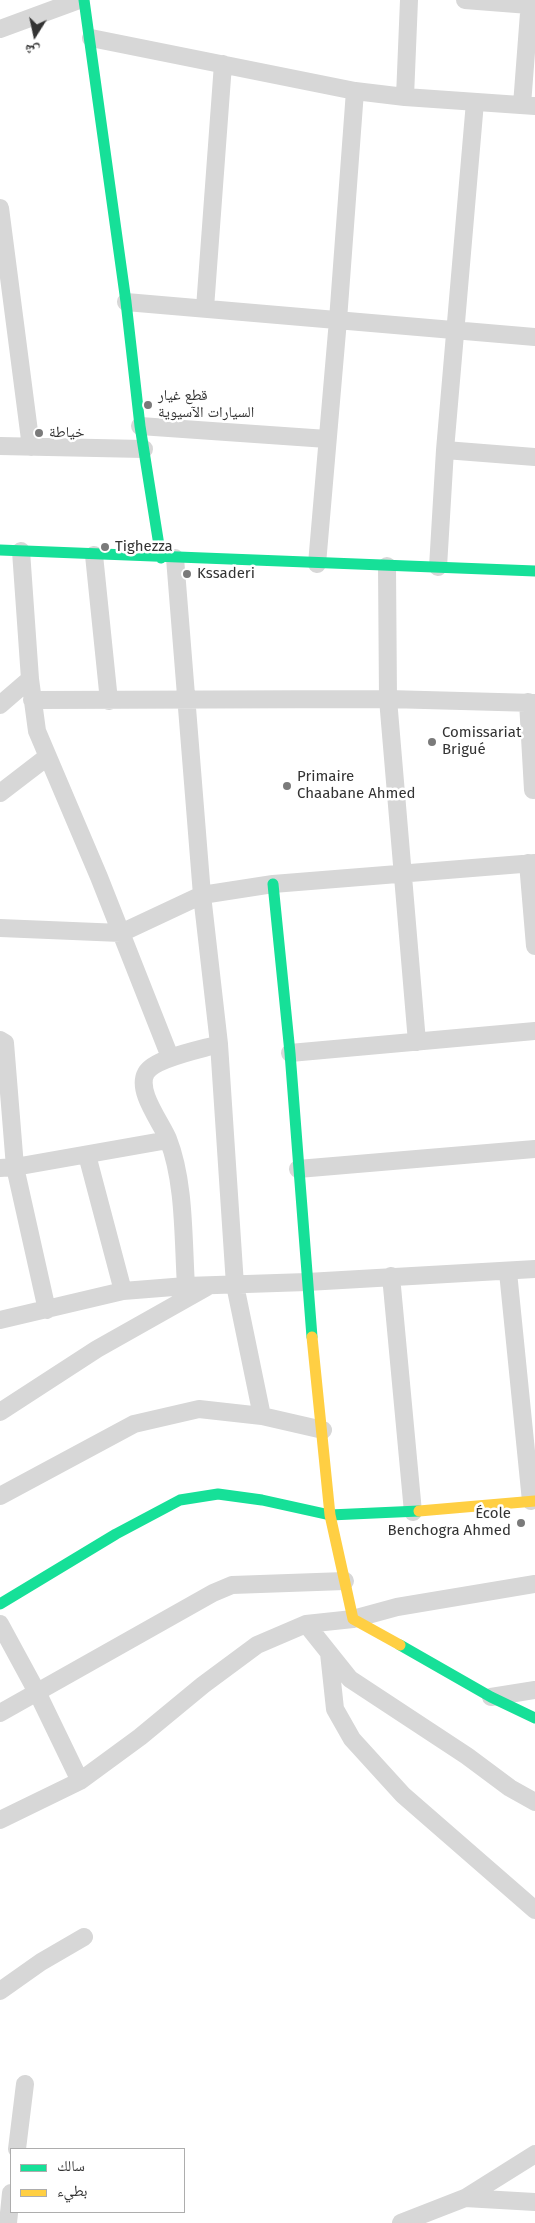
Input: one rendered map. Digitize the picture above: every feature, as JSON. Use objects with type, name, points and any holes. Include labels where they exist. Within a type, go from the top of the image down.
[{"type":"street","points":[[0,29],[79,0]]},
{"type":"street","points":[[84,0],[92,38],[140,426],[168,558],[186,699],[202,895],[219,1044],[235,1285],[262,1416]]},
{"type":"street","points":[[405,98],[409,0]]},
{"type":"street","points":[[92,38],[355,90],[405,98],[528,106],[530,2],[465,0]]},
{"type":"street","points":[[205,308],[223,64]]},
{"type":"street","points":[[317,564],[355,90]]},
{"type":"street","points":[[438,568],[445,450],[475,102]]},
{"type":"street","points":[[0,208],[2,240],[31,447]]},
{"type":"street","points":[[126,302],[535,337]]},
{"type":"street","points":[[140,426],[327,439]]},
{"type":"street","points":[[0,446],[144,449]]},
{"type":"street","points":[[445,450],[535,457]]},
{"type":"street","points":[[0,550],[317,564],[535,571]]},
{"type":"street","points":[[21,551],[30,679],[37,731],[122,933],[170,1057]]},
{"type":"street","points":[[94,554],[109,701]]},
{"type":"street","points":[[388,566],[388,699],[401,873],[417,1042]]},
{"type":"street","points":[[0,705],[30,679]]},
{"type":"street","points":[[32,700],[388,699],[531,703],[533,790]]},
{"type":"street","points":[[0,793],[47,757]]},
{"type":"street","points":[[0,928],[122,933],[202,895],[273,884],[531,863],[535,946]]},
{"type":"street","points":[[273,884],[290,1053],[307,1282],[330,1515],[353,1619],[491,1698],[535,1718]]},
{"type":"street","points":[[290,1053],[535,1031]]},
{"type":"street","points":[[0,1040],[5,1043],[7,1168],[46,1310]]},
{"type":"street","points":[[186,1286],[178,1180],[168,1140],[146,1096],[144,1080],[149,1069],[170,1057],[219,1044]]},
{"type":"street","points":[[7,1168],[168,1140]]},
{"type":"street","points":[[298,1169],[535,1149]]},
{"type":"street","points":[[87,1155],[122,1291]]},
{"type":"street","points":[[0,1320],[122,1291],[186,1286],[307,1282],[535,1269]]},
{"type":"street","points":[[0,1604],[116,1534],[180,1500],[218,1494],[262,1500],[330,1515],[413,1512],[533,1501],[508,1272]]},
{"type":"street","points":[[391,1276],[413,1512]]},
{"type":"street","points":[[0,1412],[97,1349],[210,1286]]},
{"type":"street","points":[[0,1496],[134,1424],[199,1409],[262,1416],[323,1430]]},
{"type":"street","points":[[0,1713],[38,1694],[212,1593],[232,1585],[345,1581]]},
{"type":"street","points":[[0,1820],[80,1781],[140,1738],[203,1685],[257,1646],[306,1624],[353,1619],[396,1607],[535,1584]]},
{"type":"street","points":[[0,1624],[38,1694],[80,1781]]},
{"type":"street","points":[[306,1624],[350,1679],[467,1756],[510,1788],[535,1802]]},
{"type":"street","points":[[329,1653],[335,1709],[352,1740],[403,1795],[535,1910]]},
{"type":"street","points":[[491,1698],[535,1690]]},
{"type":"street","points":[[0,1991],[41,1962],[84,1937]]},
{"type":"street","points":[[17,2148],[25,2084]]},
{"type":"street","points":[[401,2223],[465,2198],[533,2156]]},
{"type":"street","points":[[465,2198],[535,2202]]},
{"type":"street","points":[[8,2223],[10,2203]]},
{"type":"traffic: fast","points":[[84,0],[126,302],[140,426],[161,558]]},
{"type":"traffic: fast","points":[[0,550],[535,571]]},
{"type":"traffic: fast","points":[[273,884],[290,1053],[312,1337]]},
{"type":"traffic: fast","points":[[0,1604],[116,1534],[180,1500],[218,1494],[262,1500],[330,1515],[419,1511]]},
{"type":"traffic: fast","points":[[400,1645],[491,1697],[535,1718]]},
{"type":"traffic: slow","points":[[312,1337],[330,1515],[353,1619],[400,1645]]},
{"type":"traffic: slow","points":[[419,1511],[535,1501]]},
{"type":"place","name":"قطع غيار السيارات الآسيوية","points":[[148,405]]},
{"type":"place","name":"خياطة","points":[[39,433]]},
{"type":"place","name":"Tighezza","points":[[105,547]]},
{"type":"place","name":"Kssaderi","points":[[187,574]]},
{"type":"place","name":"Comissariat Brigué","points":[[432,742]]},
{"type":"place","name":"Primaire Chaabane Ahmed","points":[[287,786]]},
{"type":"place","name":"École Benchogra Ahmed","points":[[521,1523]]}]
